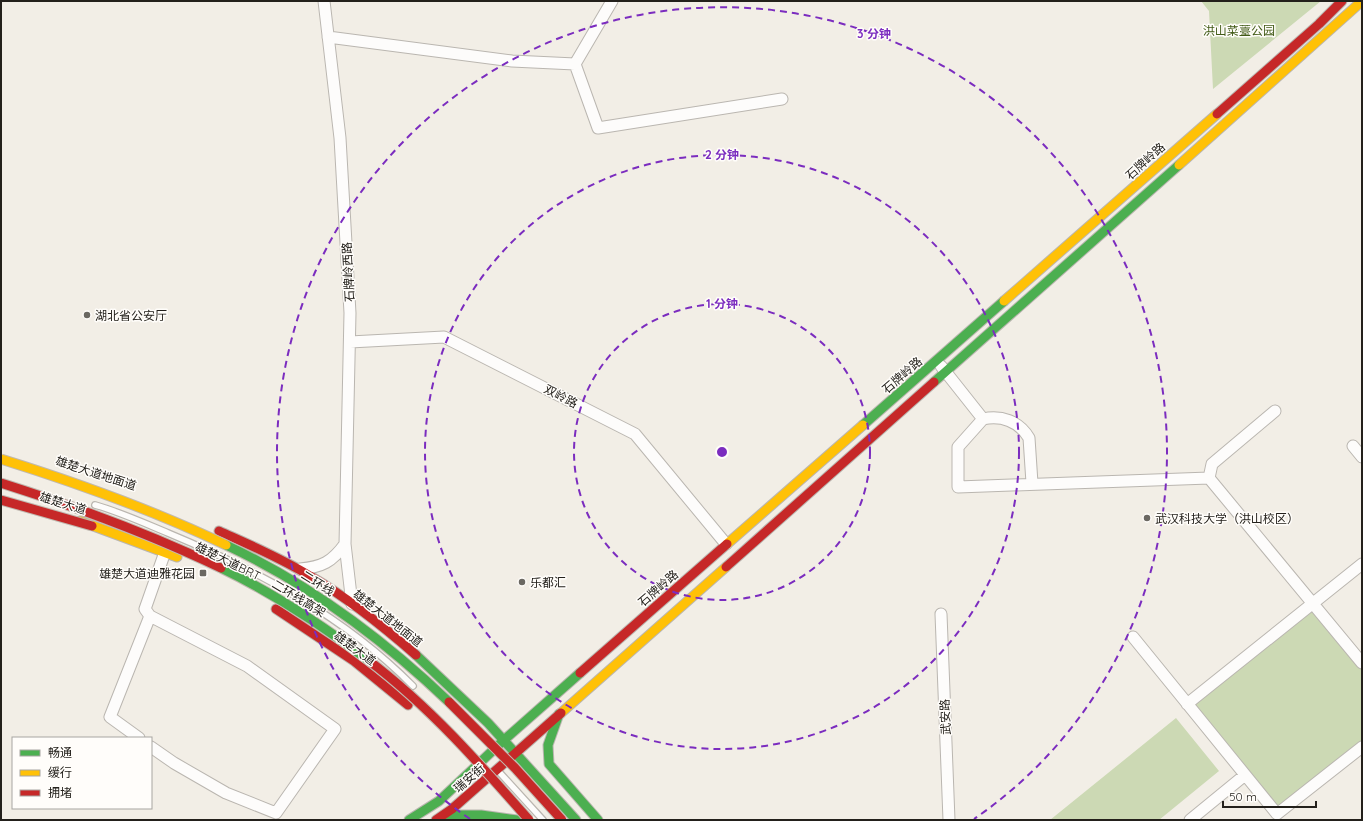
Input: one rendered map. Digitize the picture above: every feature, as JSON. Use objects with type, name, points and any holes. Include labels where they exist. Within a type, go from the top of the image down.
[{"type":"main road","name":"石牌岭路","points":[[477,766],[489,761],[504,740],[1319,24],[1342,1]]},
{"type":"main road","name":"石牌岭路","points":[[516,752],[945,371],[1340,24],[1362,1]]},
{"type":"main road","points":[[1,449],[43,472]]},
{"type":"main road","name":"雄楚大道地面道","points":[[1,455],[182,515]]},
{"type":"main road","name":"二环线","points":[[1,459],[43,472],[157,514],[226,545],[264,565],[331,605],[390,650],[449,702],[538,793],[562,820]]},
{"type":"main road","name":"二环线高架","points":[[1,483],[80,509],[168,542],[202,558],[281,601],[333,633],[411,694],[455,735],[529,820]]},
{"type":"main road","name":"雄楚大道","points":[[1,497],[68,517],[165,552],[235,586]]},
{"type":"main road","points":[[1,500],[87,524],[187,561],[288,614],[328,640],[402,699],[467,761],[500,788]]},
{"type":"main road","name":"雄楚大道地面道","points":[[210,527],[324,583],[388,631],[455,688],[516,752],[576,820]]},
{"type":"main road","name":"雄楚大道","points":[[266,603],[285,614],[354,661],[396,695],[477,766],[524,820]]},
{"type":"main road","points":[[559,714],[548,742],[547,758],[550,764],[598,820]]},
{"type":"main road","name":"瑞安街","points":[[440,818],[488,777],[489,761],[516,752]]},
{"type":"main road","name":"瑞安街","points":[[409,820],[439,801],[477,766]]},
{"type":"main road","points":[[440,818],[480,815],[517,820]]},
{"type":"street","name":"石牌岭西路","points":[[324,1],[340,138],[350,313],[345,544],[352,604]]},
{"type":"street","points":[[575,64],[612,1]]},
{"type":"street","points":[[328,37],[512,61],[575,64]]},
{"type":"street","points":[[575,64],[598,128],[782,99]]},
{"type":"street","name":"双岭路","points":[[350,342],[444,337],[635,434],[726,544]]},
{"type":"street","points":[[937,360],[983,419]]},
{"type":"street","points":[[1209,478],[1212,464],[1276,411]]},
{"type":"street","points":[[1032,483],[1029,438],[1025,432],[1004,418],[995,417],[983,419],[958,447],[958,487],[1032,483],[1209,478]]},
{"type":"street","points":[[1353,446],[1362,457]]},
{"type":"street","points":[[1209,478],[1362,663]]},
{"type":"street","points":[[300,570],[314,568],[335,558],[345,544]]},
{"type":"street","points":[[152,748],[174,763],[226,793],[276,813],[335,729],[246,666],[150,616],[144,609],[165,552]]},
{"type":"street","points":[[1187,704],[1362,564]]},
{"type":"street","name":"武安路","points":[[940,614],[949,820]]},
{"type":"street","points":[[138,737],[110,717],[150,616]]},
{"type":"street","points":[[1133,637],[1280,817],[1362,747]]},
{"type":"street","points":[[1190,820],[1245,775]]},
{"type":"lane","name":"雄楚大道BRT","points":[[89,503],[118,512],[202,547],[255,572],[357,636],[397,669],[419,691]]},
{"type":"lane","points":[[489,761],[543,820]]},
{"type":"green space","name":"洪山菜薹公园","points":[[1201,1],[1321,1],[1213,89],[1209,11]]},
{"type":"green space","points":[[1313,603],[1362,663],[1362,747],[1277,814],[1187,704]]},
{"type":"green space","points":[[1176,718],[1219,771],[1159,820],[1050,820]]},
{"type":"traffic: fast","points":[[934,382],[1179,165]]},
{"type":"traffic: fast","points":[[863,425],[1004,301]]},
{"type":"traffic: fast","points":[[226,545],[287,577],[344,614],[398,656],[449,702]]},
{"type":"traffic: fast","points":[[221,568],[297,610],[368,660]]},
{"type":"traffic: fast","points":[[416,655],[488,723],[576,820]]},
{"type":"traffic: fast","points":[[409,820],[439,801],[504,740],[580,673]]},
{"type":"traffic: fast","points":[[559,714],[548,745],[549,764],[598,820]]},
{"type":"traffic: fast","points":[[444,815],[481,815],[517,820]]},
{"type":"traffic: slow","points":[[1179,165],[1362,1]]},
{"type":"traffic: slow","points":[[1004,301],[1217,114]]},
{"type":"traffic: slow","points":[[727,544],[863,425]]},
{"type":"traffic: slow","points":[[1,459],[115,498],[171,520],[226,545]]},
{"type":"traffic: slow","points":[[80,521],[177,557]]},
{"type":"traffic: slow","points":[[561,713],[726,567]]},
{"type":"traffic: jam","points":[[1217,114],[1319,24],[1342,1]]},
{"type":"traffic: jam","points":[[726,567],[934,382]]},
{"type":"traffic: jam","points":[[1,483],[113,522],[221,568]]},
{"type":"traffic: jam","points":[[1,500],[92,526]]},
{"type":"traffic: jam","points":[[219,531],[299,569],[365,613],[416,655]]},
{"type":"traffic: jam","points":[[580,673],[727,544]]},
{"type":"traffic: jam","points":[[276,609],[354,661],[408,705]]},
{"type":"traffic: jam","points":[[368,660],[412,696],[433,716],[472,756],[529,820]]},
{"type":"traffic: jam","points":[[449,702],[515,768],[562,820]]},
{"type":"traffic: jam","points":[[436,820],[452,809],[561,713]]},
{"type":"place","name":"湖北省公安厅","points":[[87,315]]},
{"type":"place","name":"武汉科技大学（洪山校区）","points":[[1147,518]]},
{"type":"place","name":"雄楚大道迪雅花园","points":[[203,573]]},
{"type":"place","name":"乐都汇","points":[[522,582]]}]
